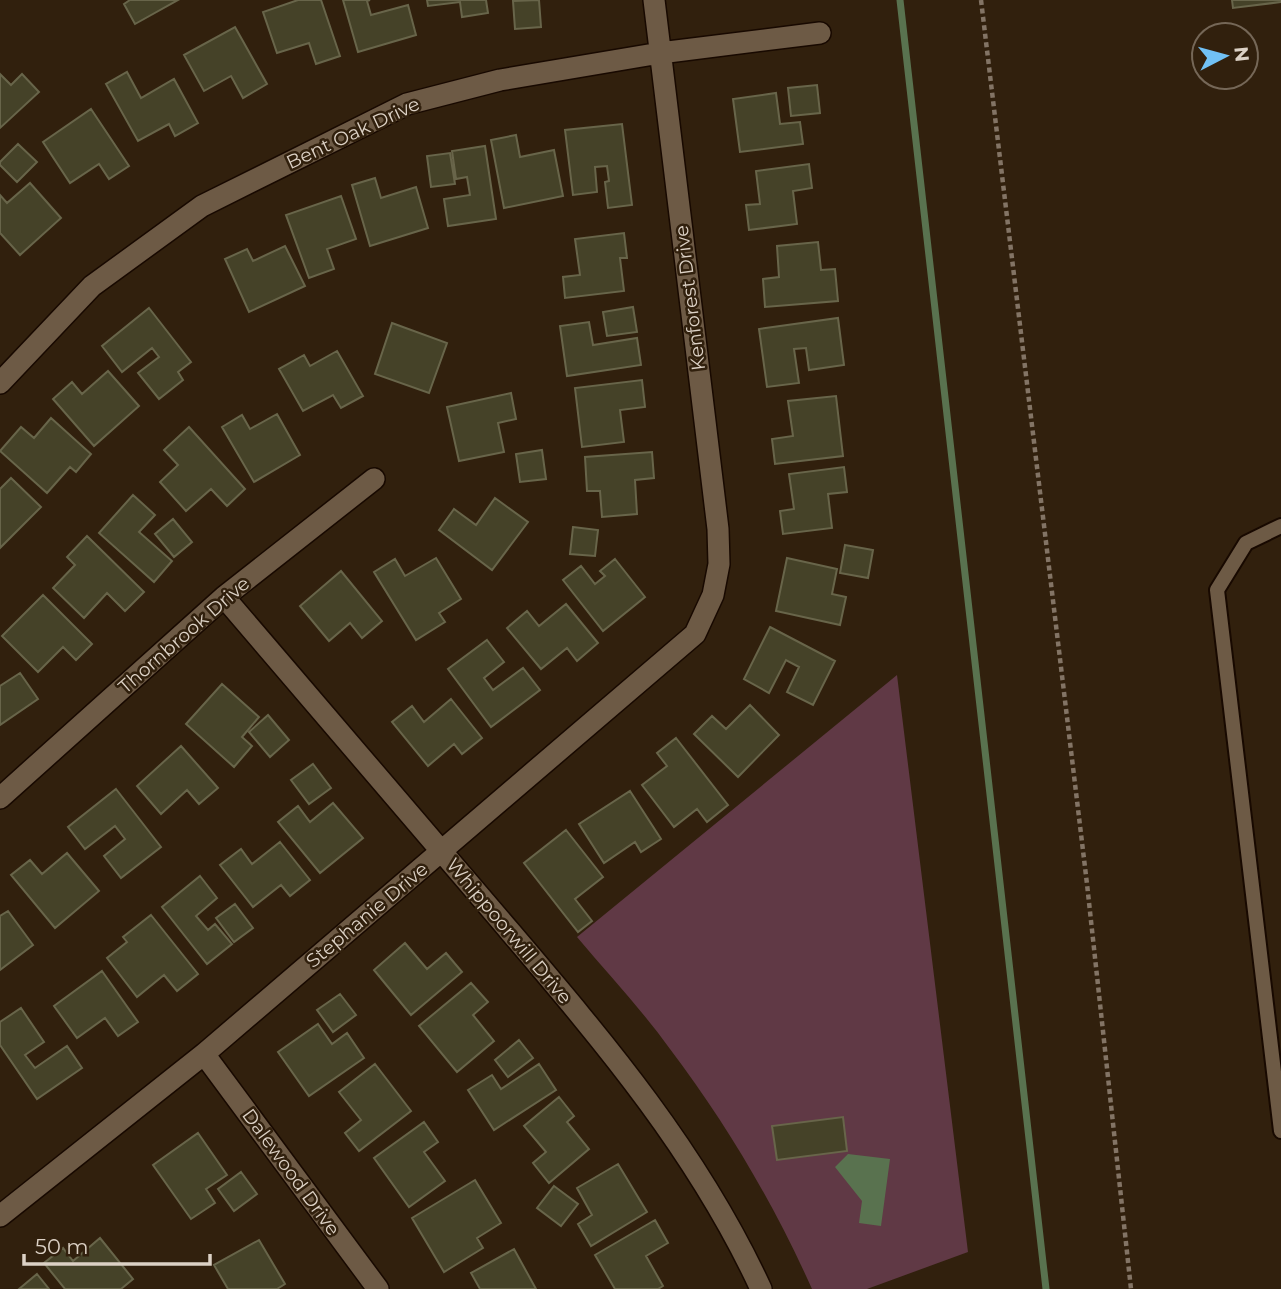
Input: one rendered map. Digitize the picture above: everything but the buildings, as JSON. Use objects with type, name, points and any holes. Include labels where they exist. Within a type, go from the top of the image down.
[{"type":"street","name":"Kenforest Drive","points":[[654,0],[718,529],[719,564],[713,595]]},
{"type":"street","name":"Bent Oak Drive","points":[[0,383],[92,286],[202,206],[407,104],[499,80],[660,53],[820,33]]},
{"type":"street","name":"Thornbrook Drive","points":[[0,798],[224,597],[374,479]]},
{"type":"street","name":"Stephanie Drive","points":[[0,1216],[204,1054],[695,634],[713,595]]},
{"type":"street","name":"Whippoorwill Drive","points":[[224,597],[442,851],[660,1115],[704,1180],[761,1289]]},
{"type":"street","name":"Dalewood Drive","points":[[204,1054],[378,1289]]},
{"type":"lane","points":[[1281,526],[1245,543],[1217,590],[1281,1131]]},
{"type":"path","points":[[981,0],[1087,884],[1131,1289]]},
{"type":"shaded area","points":[[897,675],[968,1252],[867,1289],[812,1289],[748,1165],[691,1077],[648,1020],[577,937]]},
{"type":"shaded area","points":[[848,1154],[890,1159],[881,1226],[859,1223],[862,1201],[835,1167]]},
{"type":"waterway","points":[[900,0],[1046,1289]]}]
